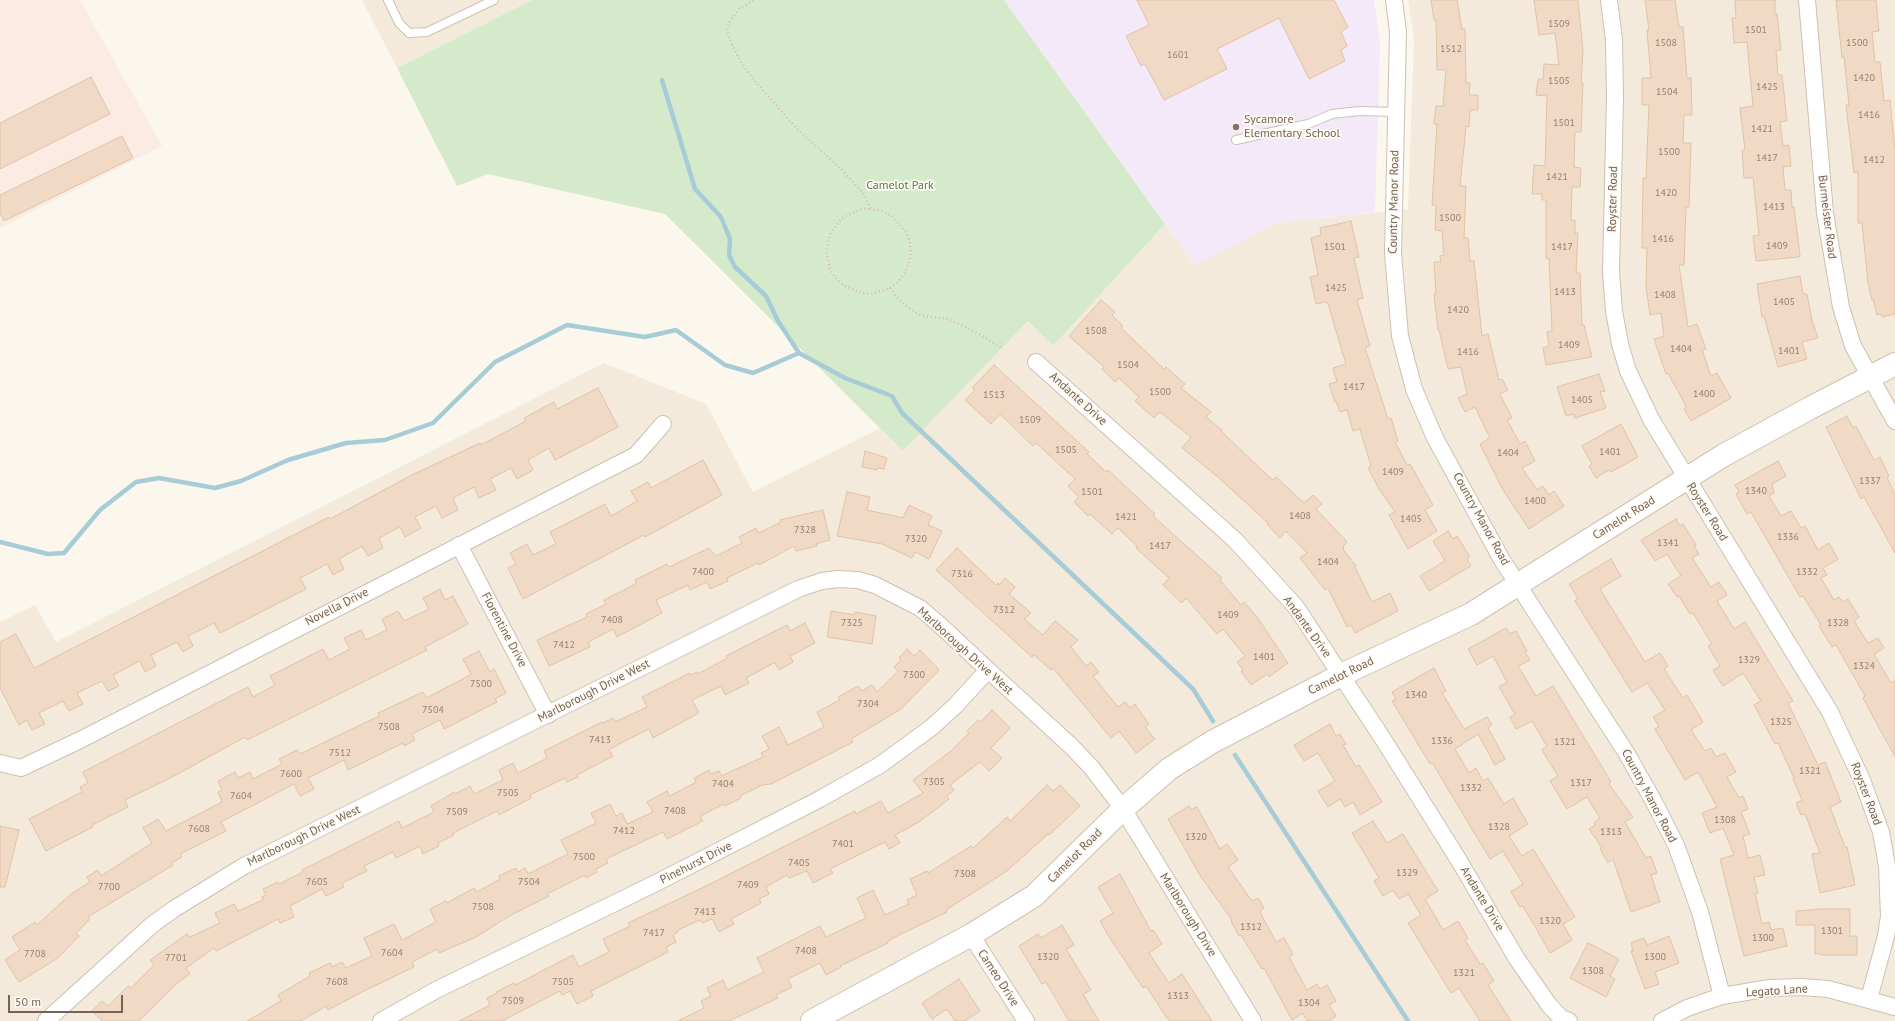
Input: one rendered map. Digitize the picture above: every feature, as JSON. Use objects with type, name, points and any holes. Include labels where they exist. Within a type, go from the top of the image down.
[{"type":"street","name":"Country Manor Road","points":[[1394,0],[1398,32],[1393,253],[1400,336],[1414,390],[1435,438],[1502,560],[1627,754],[1676,845],[1700,912],[1722,996]]},
{"type":"street","name":"Royster Road","points":[[1609,0],[1614,40],[1615,98],[1611,272],[1615,317],[1620,344],[1628,371],[1652,421],[1830,712],[1862,780],[1881,832],[1888,866],[1889,916],[1886,936],[1869,999]]},
{"type":"street","name":"Burmeister Road","points":[[1807,0],[1825,213],[1841,307],[1853,346],[1895,421]]},
{"type":"street","name":"Andante Drive","points":[[1036,362],[1235,540],[1296,607],[1458,859],[1517,960],[1548,1005],[1560,1018],[1569,1021]]},
{"type":"street","name":"Camelot Road","points":[[812,1021],[971,935],[1034,896],[1123,808],[1169,769],[1212,742],[1341,675],[1471,614],[1724,455],[1803,411],[1895,364]]},
{"type":"street","name":"Novella Drive","points":[[0,763],[21,768],[80,740],[636,455],[663,424]]},
{"type":"street","name":"Florentine Drive","points":[[459,545],[548,715]]},
{"type":"street","name":"Marlborough Drive West","points":[[46,1021],[153,924],[180,905],[244,866],[548,715],[798,588],[838,579],[858,580],[875,585],[890,591],[920,608],[1076,751],[1092,768],[1123,808]]},
{"type":"street","name":"Pinehurst Drive","points":[[381,1021],[438,989],[654,884],[820,799],[880,764],[932,727],[956,705],[988,670]]},
{"type":"street","name":"Marlborough Drive","points":[[1123,808],[1253,1021]]},
{"type":"street","name":"Cameo Drive","points":[[971,935],[1026,1021]]},
{"type":"street","name":"Legato Lane","points":[[1662,1021],[1687,1008],[1722,996],[1770,988],[1802,987],[1828,989],[1895,1007]]},
{"type":"lane","points":[[388,0],[399,23],[409,33],[426,32],[494,0]]},
{"type":"lane","points":[[1236,140],[1308,124],[1332,114],[1360,111],[1396,112]]},
{"type":"path","points":[[753,0],[739,9],[730,20],[727,30],[740,61],[753,79],[798,130],[838,166],[863,192],[872,209]]},
{"type":"path","points":[[872,209],[882,211],[892,216],[906,232],[910,242],[911,253],[905,273],[898,282],[890,288],[871,294],[852,290],[836,278],[827,261],[827,241],[836,224],[852,212],[872,209]]},
{"type":"path","points":[[890,288],[898,299],[922,316],[949,319],[981,335],[1002,348]]},
{"type":"shaded area","points":[[0,0],[80,0],[162,146],[0,228]]},
{"type":"shaded area","points":[[362,0],[532,0],[397,68]]},
{"type":"shaded area","name":"Sycamore Elementary School","points":[[1004,0],[1374,0],[1380,41],[1375,212],[1276,223],[1195,265]]},
{"type":"shaded area","points":[[1408,0],[1895,0],[1895,1021],[0,1021],[0,622],[35,605],[56,642],[604,363],[706,404],[753,492],[880,428],[903,451],[1028,321],[1053,346],[1165,224],[1195,265],[1276,223],[1408,209],[1414,39]]},
{"type":"green space","name":"Camelot Park","points":[[532,0],[1004,0],[1165,224],[1053,346],[1028,321],[903,451],[665,214],[488,174],[457,186],[397,68]]},
{"type":"building","points":[[1137,0],[1334,0],[1348,27],[1341,32],[1347,46],[1341,50],[1345,61],[1309,79],[1279,18],[1217,49],[1227,69],[1164,100],[1145,64],[1141,66],[1126,36],[1149,25]]},
{"type":"building","points":[[1431,0],[1457,0],[1462,29],[1465,29],[1466,83],[1470,83],[1469,95],[1478,95],[1478,110],[1470,110],[1469,127],[1466,126],[1460,186],[1466,186],[1464,238],[1468,238],[1470,261],[1474,261],[1482,336],[1488,334],[1499,380],[1502,379],[1508,390],[1500,394],[1512,418],[1507,420],[1520,444],[1525,441],[1535,461],[1522,468],[1537,490],[1543,486],[1549,495],[1554,491],[1564,506],[1529,529],[1503,490],[1480,444],[1490,438],[1475,407],[1465,412],[1458,398],[1467,394],[1461,367],[1448,369],[1438,330],[1434,294],[1436,294],[1434,262],[1441,262],[1440,256],[1444,255],[1442,231],[1435,230],[1436,205],[1432,205],[1437,124],[1434,124],[1436,106],[1443,106],[1446,70],[1437,70],[1436,20],[1434,20]]},
{"type":"building","points":[[1534,0],[1578,0],[1583,50],[1581,82],[1583,83],[1581,132],[1575,132],[1574,167],[1581,168],[1580,187],[1572,187],[1571,220],[1575,220],[1575,233],[1578,233],[1576,273],[1580,273],[1582,325],[1584,325],[1592,357],[1546,365],[1543,348],[1549,346],[1547,332],[1552,331],[1549,259],[1546,258],[1546,200],[1542,200],[1542,194],[1532,194],[1534,165],[1545,166],[1547,96],[1536,95],[1538,79],[1543,79],[1544,64],[1559,65],[1555,33],[1539,35]]},
{"type":"building","points":[[1645,0],[1675,0],[1679,27],[1683,27],[1687,78],[1691,78],[1692,115],[1684,115],[1683,143],[1691,143],[1689,207],[1686,207],[1684,265],[1679,265],[1688,327],[1697,324],[1706,349],[1702,350],[1711,376],[1717,373],[1731,398],[1691,421],[1684,409],[1686,407],[1684,402],[1668,373],[1666,374],[1654,339],[1664,336],[1661,313],[1650,315],[1646,287],[1647,248],[1642,248],[1643,178],[1646,178],[1649,105],[1642,105],[1642,78],[1651,78],[1647,30],[1649,30]]},
{"type":"building","points":[[1735,0],[1775,0],[1775,14],[1777,14],[1781,50],[1776,51],[1778,75],[1782,75],[1787,121],[1780,122],[1783,146],[1789,145],[1791,166],[1783,167],[1785,190],[1791,190],[1799,257],[1756,261],[1753,236],[1759,235],[1753,178],[1744,178],[1742,150],[1745,150],[1740,108],[1753,106],[1747,42],[1734,43],[1732,18],[1736,18]]},
{"type":"building","points":[[1836,0],[1876,0],[1879,31],[1872,32],[1875,62],[1880,62],[1884,101],[1890,100],[1895,150],[1895,314],[1882,317],[1881,314],[1877,315],[1873,299],[1872,300],[1868,283],[1862,223],[1858,223],[1858,172],[1854,173],[1846,105],[1849,105]]},
{"type":"building","points":[[91,77],[110,114],[0,169],[0,123]]},
{"type":"building","points":[[122,136],[133,158],[4,221],[0,213],[0,195]]},
{"type":"building","points":[[1351,221],[1359,257],[1354,258],[1363,298],[1357,300],[1370,346],[1365,348],[1388,419],[1391,418],[1398,441],[1395,442],[1407,465],[1410,464],[1433,505],[1425,510],[1437,531],[1408,549],[1389,515],[1395,512],[1379,489],[1368,468],[1371,466],[1360,429],[1353,431],[1347,410],[1340,412],[1336,401],[1335,402],[1329,384],[1337,382],[1333,368],[1346,364],[1327,302],[1316,304],[1310,277],[1318,275],[1311,238],[1321,235],[1320,228]]},
{"type":"building","points":[[1800,276],[1803,294],[1807,294],[1812,321],[1818,338],[1802,342],[1807,359],[1778,367],[1764,316],[1762,317],[1757,284]]},
{"type":"building","points":[[1101,300],[1115,312],[1112,315],[1123,326],[1121,328],[1164,369],[1166,367],[1185,384],[1181,388],[1211,412],[1206,417],[1222,430],[1221,431],[1265,473],[1273,480],[1276,477],[1304,503],[1313,495],[1322,504],[1316,509],[1347,542],[1343,546],[1343,549],[1356,566],[1355,567],[1372,602],[1390,593],[1398,611],[1355,633],[1351,625],[1347,627],[1328,588],[1325,590],[1300,558],[1307,553],[1286,531],[1280,538],[1267,524],[1268,523],[1218,477],[1182,448],[1191,437],[1160,412],[1154,418],[1135,401],[1139,397],[1119,378],[1115,382],[1102,369],[1104,367],[1069,336]]},
{"type":"building","points":[[994,365],[1089,452],[1087,454],[1106,472],[1108,470],[1155,514],[1153,516],[1222,578],[1220,580],[1241,605],[1244,602],[1257,617],[1288,663],[1269,677],[1267,674],[1251,685],[1241,671],[1243,670],[1237,662],[1245,656],[1223,629],[1217,634],[1186,598],[1182,603],[1163,585],[1169,578],[1136,548],[1137,546],[1118,528],[1112,534],[1090,514],[1088,516],[1074,502],[1079,497],[1068,486],[1075,479],[1036,443],[1033,446],[1000,414],[991,424],[965,400],[975,390],[972,388]]},
{"type":"building","points":[[1599,374],[1605,391],[1600,392],[1606,408],[1575,418],[1574,414],[1566,416],[1557,387]]},
{"type":"building","points":[[598,388],[618,427],[555,460],[549,448],[528,460],[533,470],[517,479],[511,468],[490,479],[496,490],[479,498],[474,487],[453,498],[458,510],[442,518],[436,506],[415,517],[421,528],[405,537],[400,527],[379,538],[383,548],[368,556],[362,546],[339,559],[344,569],[333,575],[327,564],[300,578],[306,589],[220,633],[214,623],[188,636],[193,646],[183,652],[177,642],[151,655],[156,666],[145,672],[140,661],[113,675],[119,686],[108,691],[102,681],[77,693],[83,704],[69,711],[63,701],[39,713],[45,724],[32,730],[27,720],[19,725],[0,688],[0,642],[16,634],[34,668],[329,517],[330,519],[412,475],[480,443],[481,445],[526,421],[524,418],[554,402],[557,409]]},
{"type":"building","points":[[1847,416],[1853,428],[1856,426],[1874,460],[1880,457],[1889,476],[1887,478],[1895,494],[1895,553],[1864,497],[1861,499],[1826,427]]},
{"type":"building","points":[[1621,424],[1638,457],[1611,472],[1609,470],[1596,478],[1589,466],[1592,464],[1582,446]]},
{"type":"building","points":[[865,451],[887,458],[884,469],[878,468],[877,470],[862,467]]},
{"type":"building","points":[[703,460],[722,495],[645,537],[644,535],[523,599],[508,568],[516,564],[510,553],[527,544],[533,555],[556,544],[550,532],[605,504],[611,516],[637,501],[631,491],[648,482],[651,488]]},
{"type":"building","points":[[1778,461],[1786,476],[1772,484],[1774,493],[1769,496],[1781,516],[1791,511],[1801,528],[1805,526],[1818,550],[1829,543],[1838,559],[1823,568],[1827,575],[1821,578],[1834,600],[1839,597],[1842,602],[1848,599],[1859,617],[1854,621],[1868,643],[1878,638],[1884,648],[1874,654],[1891,683],[1895,680],[1895,757],[1863,698],[1865,696],[1836,645],[1832,647],[1819,626],[1821,625],[1803,596],[1800,597],[1751,512],[1747,514],[1736,494],[1739,492],[1735,485]]},
{"type":"building","points":[[847,492],[870,497],[867,510],[903,518],[909,505],[932,516],[928,525],[942,531],[929,559],[915,552],[912,558],[882,544],[837,536]]},
{"type":"building","points":[[823,510],[830,540],[816,544],[817,546],[796,551],[794,546],[759,565],[758,563],[727,578],[728,581],[710,589],[707,582],[690,590],[688,585],[656,600],[662,613],[617,637],[613,629],[588,642],[590,647],[549,666],[537,640],[587,617],[586,614],[606,604],[604,600],[636,584],[635,580],[667,564],[669,567],[709,548],[716,556],[742,543],[739,537],[756,528],[759,533],[781,522],[780,520]]},
{"type":"building","points":[[1676,519],[1680,526],[1683,524],[1696,545],[1694,546],[1699,554],[1692,558],[1711,587],[1719,582],[1727,595],[1717,601],[1734,629],[1745,622],[1793,701],[1788,703],[1818,765],[1825,762],[1841,802],[1830,807],[1845,847],[1847,847],[1855,885],[1820,893],[1812,854],[1820,853],[1805,814],[1801,815],[1796,803],[1802,800],[1793,779],[1794,778],[1778,743],[1775,744],[1754,705],[1761,701],[1743,673],[1723,686],[1713,670],[1720,666],[1708,646],[1712,644],[1693,613],[1690,614],[1679,596],[1677,597],[1668,584],[1681,576],[1667,554],[1655,561],[1641,540]]},
{"type":"building","points":[[1448,531],[1453,539],[1457,536],[1470,557],[1467,559],[1471,566],[1429,591],[1420,576],[1445,561],[1433,541]]},
{"type":"building","points":[[957,548],[996,585],[998,583],[999,585],[1005,578],[1015,587],[1009,594],[1031,613],[1024,619],[1043,635],[1055,621],[1078,640],[1071,647],[1086,666],[1091,662],[1099,672],[1093,676],[1118,707],[1125,702],[1130,708],[1135,704],[1149,724],[1145,727],[1155,739],[1136,753],[1119,731],[1111,738],[1053,668],[1051,670],[1034,655],[1032,657],[936,570]]},
{"type":"building","points":[[1611,559],[1621,576],[1600,589],[1645,662],[1660,653],[1668,666],[1664,669],[1683,698],[1687,695],[1703,722],[1691,730],[1705,751],[1711,748],[1716,757],[1725,753],[1736,772],[1727,777],[1739,798],[1743,796],[1748,809],[1741,812],[1750,834],[1743,836],[1748,858],[1760,855],[1765,875],[1754,877],[1758,893],[1755,893],[1762,924],[1769,922],[1771,930],[1783,928],[1787,946],[1744,956],[1720,859],[1734,855],[1723,828],[1710,833],[1702,813],[1717,807],[1698,772],[1685,780],[1655,729],[1659,727],[1653,717],[1665,710],[1647,683],[1632,692],[1575,601],[1578,599],[1569,584]]},
{"type":"building","points":[[440,589],[445,600],[453,596],[468,624],[425,647],[427,650],[247,740],[245,737],[174,776],[125,800],[128,807],[46,851],[29,819],[82,792],[80,787],[88,783],[83,772],[248,687],[253,697],[275,685],[270,676],[323,649],[329,660],[350,649],[344,638],[361,630],[366,640],[387,630],[382,619],[398,611],[404,621],[429,609],[423,598]]},
{"type":"building","points":[[831,611],[854,615],[855,612],[876,616],[872,644],[827,637]]},
{"type":"building","points":[[805,623],[815,643],[790,656],[793,662],[779,670],[774,663],[746,678],[749,683],[725,695],[721,686],[692,700],[699,713],[653,738],[649,729],[625,741],[609,750],[613,756],[577,775],[578,777],[567,782],[565,778],[530,795],[531,798],[499,815],[497,811],[453,833],[454,835],[438,843],[439,846],[423,854],[420,846],[396,858],[393,852],[364,866],[367,871],[342,883],[344,887],[326,896],[322,889],[290,906],[294,917],[280,923],[278,919],[216,951],[214,948],[186,968],[190,974],[176,984],[139,1021],[102,1021],[92,1011],[102,1001],[108,1006],[128,986],[131,988],[154,965],[150,960],[187,934],[190,937],[220,923],[215,913],[234,904],[238,911],[263,900],[262,897],[266,895],[263,889],[278,882],[279,884],[303,872],[302,870],[399,821],[402,828],[434,812],[431,806],[454,792],[455,794],[470,786],[474,794],[503,780],[499,770],[513,763],[518,773],[547,758],[544,751],[602,722],[603,723],[613,718],[615,722],[647,707],[642,697],[690,673],[691,675],[697,672],[698,674],[727,658],[726,656],[787,625],[790,631]]},
{"type":"building","points":[[1506,628],[1510,634],[1516,631],[1527,651],[1525,652],[1530,660],[1518,666],[1536,696],[1553,686],[1611,782],[1609,784],[1633,817],[1625,822],[1646,858],[1651,856],[1657,873],[1651,875],[1660,902],[1631,912],[1613,859],[1608,863],[1600,849],[1602,848],[1589,829],[1595,825],[1594,823],[1600,818],[1587,797],[1567,809],[1550,781],[1558,776],[1542,750],[1547,746],[1532,721],[1516,729],[1510,717],[1515,714],[1499,687],[1507,682],[1493,656],[1477,665],[1468,649]]},
{"type":"building","points":[[907,649],[914,656],[920,650],[939,670],[901,709],[851,739],[853,742],[771,784],[762,785],[740,796],[741,798],[725,806],[724,804],[700,816],[703,821],[667,839],[663,832],[606,859],[608,863],[596,869],[597,872],[586,878],[585,875],[547,894],[549,896],[511,915],[476,937],[439,953],[437,949],[412,962],[414,967],[328,1010],[326,1006],[301,1021],[247,1021],[281,1001],[278,995],[310,976],[309,973],[330,963],[332,967],[342,962],[346,968],[372,956],[364,938],[394,924],[402,940],[436,922],[430,909],[446,901],[447,903],[474,888],[477,892],[500,879],[499,876],[516,868],[518,872],[525,868],[528,874],[568,854],[561,840],[596,823],[591,813],[610,804],[616,816],[622,813],[627,824],[653,812],[647,802],[667,791],[670,796],[696,782],[694,778],[709,770],[711,774],[719,771],[721,776],[763,757],[761,753],[769,749],[762,736],[779,727],[788,745],[824,727],[817,712],[840,700],[838,697],[858,686],[862,691],[872,685],[877,692],[898,671],[894,667],[901,660],[899,658]]},
{"type":"building","points":[[479,651],[490,672],[494,669],[506,693],[495,699],[497,702],[444,729],[440,720],[412,734],[415,740],[404,746],[403,743],[348,770],[344,760],[308,778],[314,789],[300,796],[294,784],[221,822],[226,831],[180,854],[182,857],[172,863],[173,865],[88,917],[90,919],[76,933],[79,936],[58,958],[19,982],[5,960],[20,950],[12,937],[35,922],[37,925],[71,894],[90,882],[87,877],[98,870],[101,876],[152,843],[143,828],[158,819],[166,831],[222,802],[218,792],[222,790],[218,781],[235,772],[238,778],[250,772],[253,779],[282,764],[279,759],[297,750],[300,754],[379,716],[378,713],[423,692],[426,698],[459,681],[471,674],[463,659]]},
{"type":"building","points":[[1434,668],[1446,691],[1442,693],[1464,729],[1487,717],[1492,725],[1488,728],[1505,759],[1495,765],[1478,734],[1455,749],[1469,773],[1476,768],[1483,781],[1488,778],[1504,804],[1513,798],[1528,824],[1509,836],[1522,856],[1533,849],[1575,917],[1563,924],[1572,940],[1550,953],[1523,906],[1520,907],[1511,892],[1523,884],[1503,851],[1490,859],[1436,769],[1432,763],[1430,764],[1392,701],[1396,699],[1392,692]]},
{"type":"building","points":[[992,710],[1010,728],[991,748],[1002,758],[989,771],[980,762],[950,785],[954,790],[947,796],[949,799],[919,822],[895,835],[900,843],[889,849],[885,842],[830,869],[833,873],[813,883],[807,871],[789,878],[787,875],[766,887],[769,894],[759,899],[761,903],[731,919],[734,924],[719,932],[712,919],[702,923],[700,920],[678,930],[678,932],[673,935],[676,942],[666,947],[668,952],[591,991],[593,996],[577,1004],[570,991],[562,995],[560,991],[502,1021],[459,1021],[490,1005],[487,998],[497,993],[496,992],[514,983],[515,985],[573,955],[579,967],[609,952],[603,939],[630,926],[628,923],[706,886],[855,811],[856,814],[881,801],[888,813],[923,793],[913,780],[951,751],[969,733],[967,731],[978,720],[981,722]]},
{"type":"building","points":[[1330,724],[1336,736],[1340,734],[1346,744],[1343,745],[1356,767],[1359,765],[1382,802],[1360,815],[1353,802],[1345,807],[1340,799],[1328,807],[1318,791],[1335,781],[1318,753],[1304,761],[1294,745]]},
{"type":"building","points":[[1047,785],[1053,791],[1060,785],[1080,806],[1007,871],[946,910],[947,912],[895,937],[887,942],[888,943],[840,966],[841,967],[826,975],[820,963],[788,979],[792,987],[776,995],[778,998],[729,1021],[678,1021],[704,1008],[701,1001],[711,996],[707,988],[723,980],[727,990],[764,972],[757,958],[820,926],[826,937],[866,918],[857,898],[873,890],[885,915],[909,904],[907,900],[917,895],[910,879],[927,871],[928,873],[971,846],[973,848],[1007,817],[1010,821]]},
{"type":"building","points":[[1189,806],[1191,810],[1197,807],[1220,849],[1227,844],[1238,860],[1228,867],[1252,901],[1258,898],[1264,908],[1260,912],[1276,942],[1284,938],[1293,954],[1289,957],[1307,990],[1317,984],[1320,989],[1327,985],[1336,1001],[1329,1005],[1336,1016],[1329,1021],[1307,1021],[1303,1013],[1292,1020],[1264,968],[1262,969],[1241,935],[1239,936],[1231,921],[1232,920],[1201,877],[1168,819]]},
{"type":"building","points":[[1373,821],[1387,843],[1403,834],[1438,891],[1425,899],[1443,930],[1458,921],[1468,938],[1465,940],[1480,964],[1483,963],[1494,981],[1488,985],[1511,1021],[1480,1021],[1459,988],[1451,993],[1408,923],[1421,915],[1408,894],[1399,899],[1393,890],[1383,896],[1374,881],[1379,878],[1352,833]]},
{"type":"building","points":[[0,826],[19,830],[5,887],[0,887]]},
{"type":"building","points":[[1120,874],[1151,931],[1153,930],[1162,944],[1149,953],[1169,983],[1182,974],[1212,1021],[1169,1021],[1146,986],[1143,988],[1108,935],[1100,921],[1113,913],[1098,887]]},
{"type":"building","points":[[1850,909],[1850,936],[1857,936],[1857,955],[1815,954],[1815,925],[1796,925],[1796,911]]},
{"type":"building","points":[[1062,925],[1074,945],[1066,949],[1091,990],[1083,994],[1099,1021],[1069,1021],[1046,982],[1042,984],[1019,946],[1038,934],[1041,938]]},
{"type":"building","points":[[1669,936],[1679,963],[1655,972],[1659,984],[1645,989],[1631,951],[1633,951],[1631,943],[1644,938],[1647,945]]},
{"type":"building","points":[[1588,943],[1619,959],[1610,976],[1615,979],[1606,997],[1570,978]]},
{"type":"building","points":[[959,979],[980,1011],[965,1021],[955,1021],[947,1009],[932,1019],[922,1003]]},
{"type":"waterway","points":[[662,80],[695,189],[721,217],[730,239],[729,255],[735,267],[766,296],[778,321],[799,353]]},
{"type":"waterway","points":[[0,542],[48,554],[64,553],[100,510],[136,482],[159,478],[215,488],[241,481],[288,460],[346,443],[385,440],[433,423],[495,362],[567,325],[645,337],[676,330],[725,365],[753,373],[799,353],[845,378],[892,396],[902,413],[1193,689],[1213,721]]},
{"type":"waterway","points":[[1235,755],[1408,1021]]},
{"type":"place","name":"Sycamore Elementary School","points":[[1236,127]]}]
